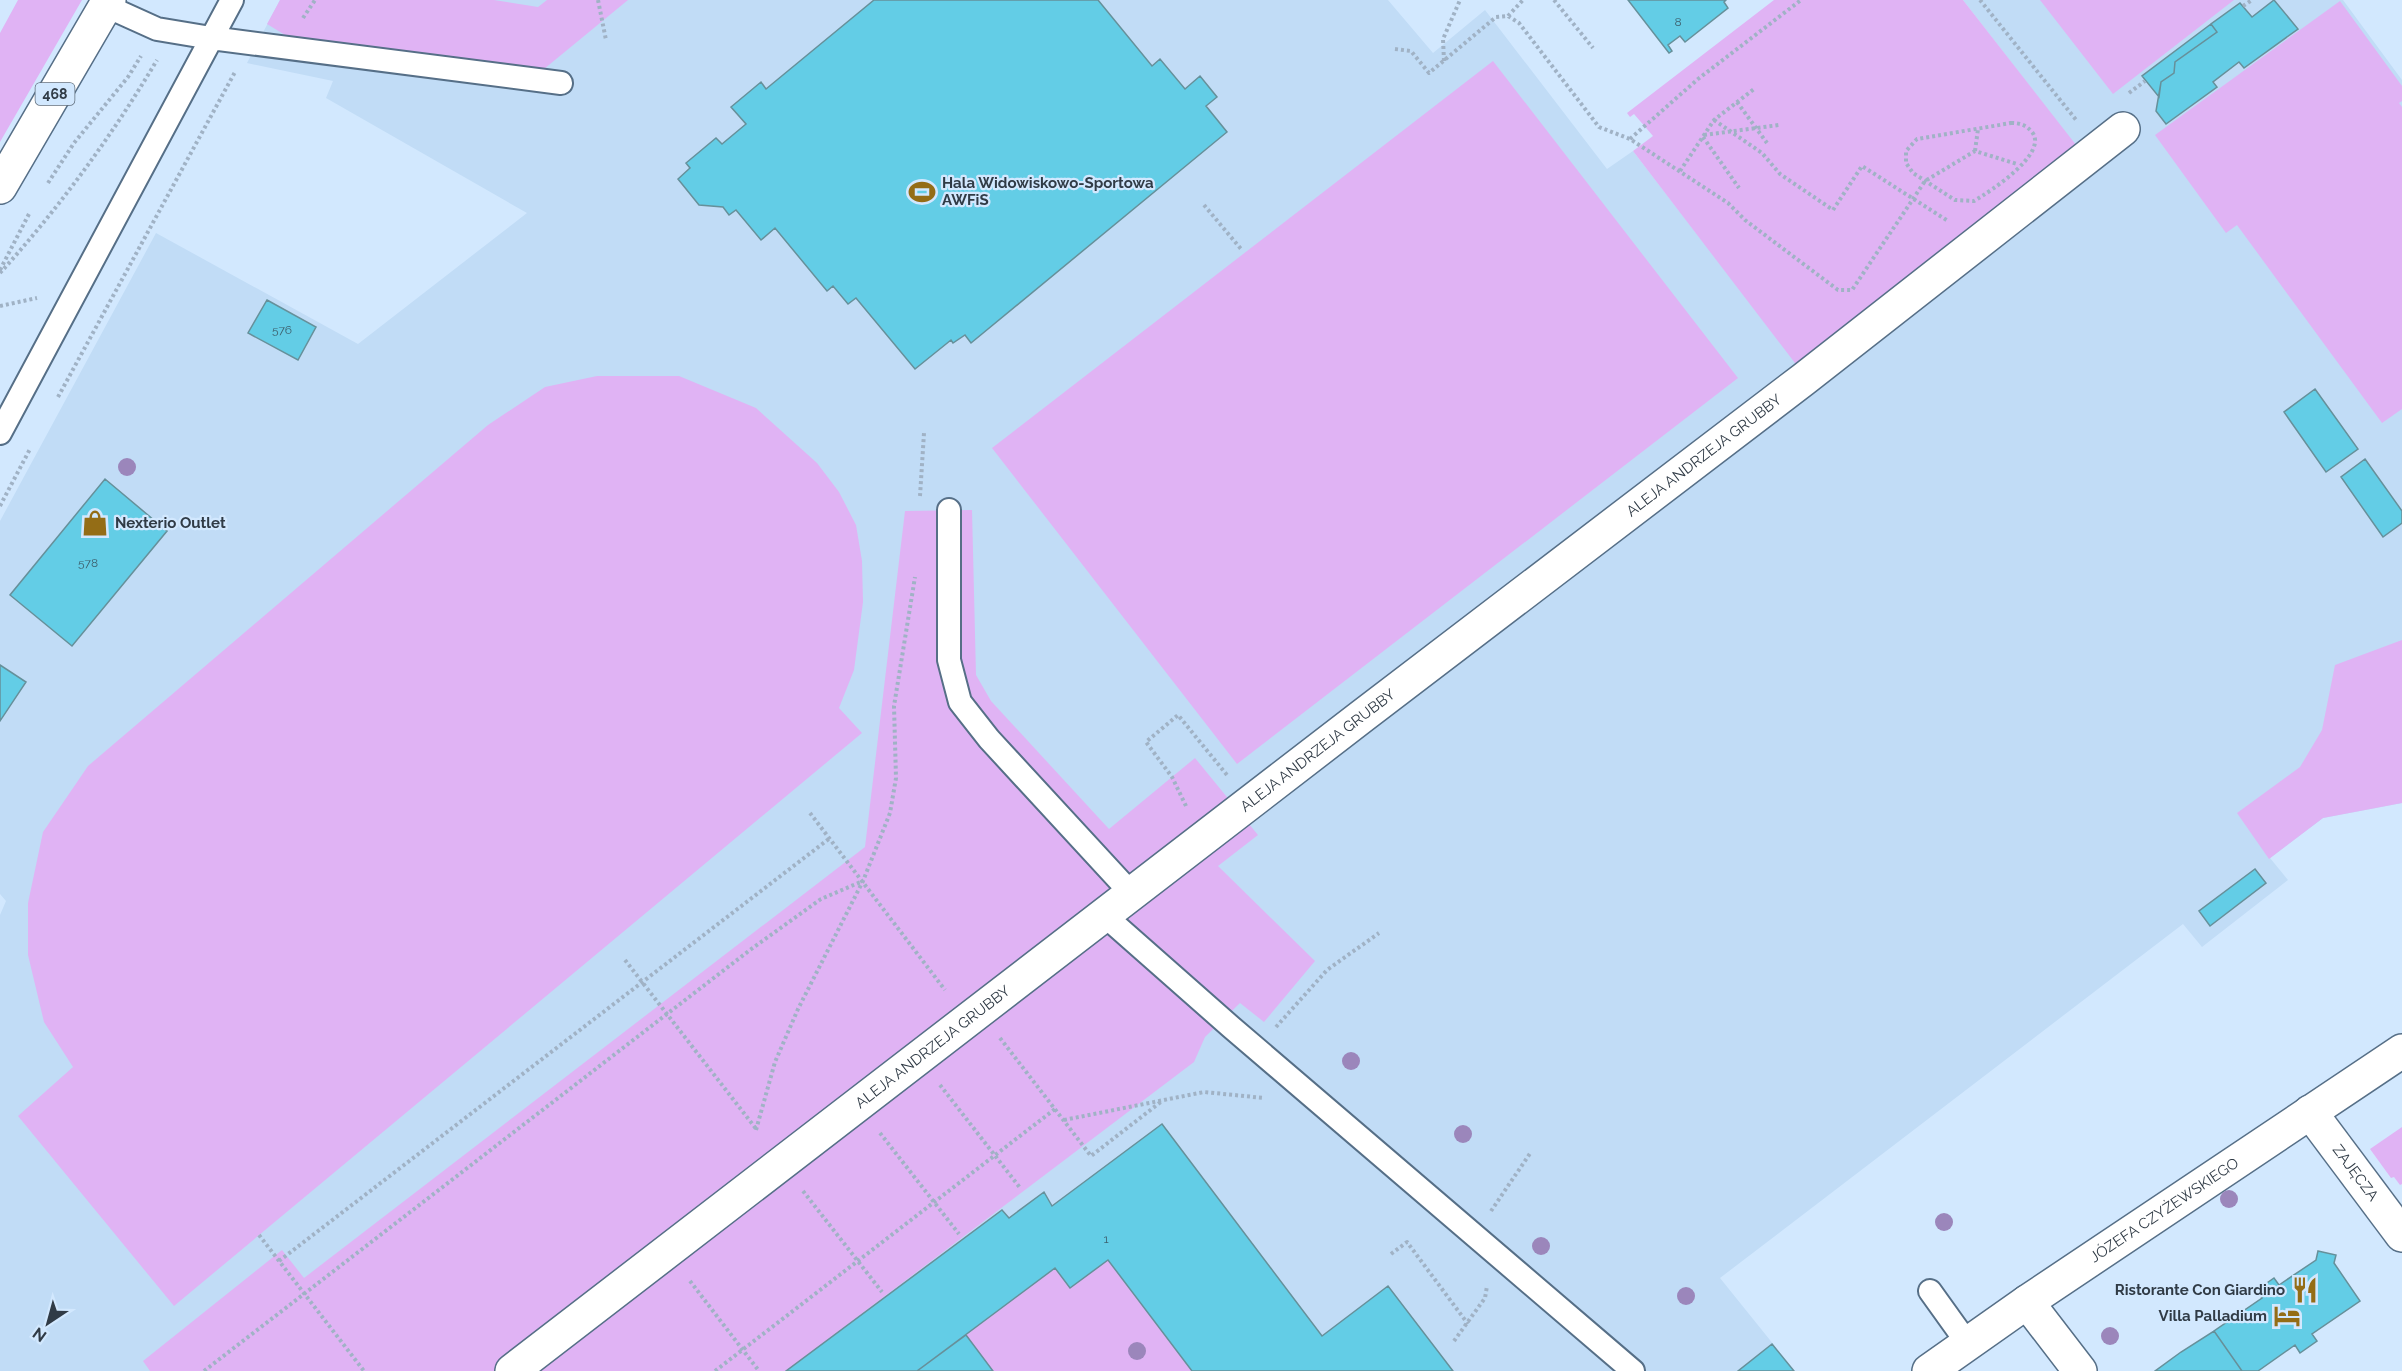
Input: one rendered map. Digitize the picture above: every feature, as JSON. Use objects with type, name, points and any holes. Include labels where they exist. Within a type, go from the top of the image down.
[{"type":"street","name":"468","points":[[0,187],[107,3]]},
{"type":"street","name":"ALEJA ANDRZEJA GRUBBY","points":[[512,1371],[1131,893],[1795,386],[2112,139]]},
{"type":"street","name":"JÓZEFA CZYŻEWSKIEGO","points":[[1929,1371],[2027,1302],[2402,1051]]},
{"type":"street","name":"ZAJĘCZA","points":[[2310,1112],[2402,1235]]},
{"type":"street","points":[[2027,1302],[2080,1371]]},
{"type":"lane","points":[[0,433],[232,0]]},
{"type":"lane","points":[[107,3],[166,30],[211,38],[561,83]]},
{"type":"lane","points":[[949,510],[949,660],[960,702],[989,739],[1131,893]]},
{"type":"lane","points":[[1104,915],[1633,1371]]},
{"type":"lane","points":[[1930,1292],[1968,1344]]},
{"type":"path","points":[[598,0],[606,40]]},
{"type":"path","points":[[1444,61],[1443,39],[1460,0]]},
{"type":"path","points":[[1508,16],[1523,0]]},
{"type":"path","points":[[1554,0],[1593,48]]},
{"type":"path","points":[[1630,139],[1698,79],[1801,0]]},
{"type":"path","points":[[1980,0],[2112,139]]},
{"type":"path","points":[[2243,6],[2252,0]]},
{"type":"path","points":[[1395,49],[1411,51],[1429,73],[1497,17],[1508,16],[1519,23],[1599,127],[1630,139],[1728,203],[1745,220],[1838,290],[1852,290],[1925,181],[1974,151],[2021,165]]},
{"type":"path","points":[[45,188],[74,143],[166,30]]},
{"type":"path","points":[[0,272],[45,224],[133,101],[166,30]]},
{"type":"path","points":[[57,400],[237,69],[248,42]]},
{"type":"path","points":[[1680,171],[1714,120],[1754,89]]},
{"type":"path","points":[[1737,102],[1767,143]]},
{"type":"path","points":[[1714,120],[1762,153],[1780,174],[1833,210],[1862,166],[1953,223]]},
{"type":"path","points":[[2011,123],[2026,126],[2036,137],[2037,142],[2032,154],[2021,165],[1980,198],[1968,203],[1955,200],[1925,181],[1906,163],[1909,146],[1923,137],[2011,123]]},
{"type":"path","points":[[1703,136],[1779,125]]},
{"type":"path","points":[[1974,151],[1978,129]]},
{"type":"path","points":[[1703,136],[1739,188]]},
{"type":"path","points":[[1204,205],[1241,249]]},
{"type":"path","points":[[0,272],[33,206]]},
{"type":"path","points":[[920,499],[924,434]]},
{"type":"path","points":[[0,506],[34,441]]},
{"type":"path","points":[[756,1130],[775,1062],[798,1009],[863,881],[890,813],[896,777],[894,706],[916,575]]},
{"type":"path","points":[[1172,777],[1146,742],[1178,716],[1230,779]]},
{"type":"path","points":[[810,813],[863,881],[1064,1120],[1091,1156],[1163,1100],[1064,1120]]},
{"type":"path","points":[[279,1261],[830,838]]},
{"type":"path","points":[[204,1371],[821,899],[863,881]]},
{"type":"path","points":[[1257,1049],[1327,970],[1379,933]]},
{"type":"path","points":[[625,960],[882,1292]]},
{"type":"path","points":[[919,1057],[1021,1188]]},
{"type":"path","points":[[858,1104],[959,1234]]},
{"type":"path","points":[[716,1371],[1054,1108]]},
{"type":"path","points":[[1475,1237],[1531,1152]]},
{"type":"path","points":[[260,1235],[364,1371]]},
{"type":"path","points":[[1391,1254],[1407,1242],[1468,1324]]},
{"type":"path","points":[[667,1252],[759,1371]]},
{"type":"shaded area","points":[[18,0],[82,0],[0,142],[0,33]]},
{"type":"shaded area","points":[[280,0],[1388,0],[1433,53],[1485,10],[1607,169],[1633,151],[1703,242],[2079,150],[1963,0],[2343,0],[2402,80],[2402,803],[2323,818],[2270,858],[2288,880],[2202,947],[2183,924],[1720,1278],[1795,1371],[0,1371],[0,915],[6,901],[0,894],[0,521],[156,233],[358,344],[527,213],[326,98],[333,81],[247,63]]},
{"type":"shaded area","points":[[280,0],[494,0],[538,7],[547,0],[628,0],[544,69],[285,35],[267,24]]},
{"type":"shaded area","points":[[1774,0],[1963,0],[2080,150],[1798,367],[1633,151],[1653,136],[1634,114],[1630,117],[1627,113]]},
{"type":"shaded area","points":[[2040,0],[2234,0],[2113,94]]},
{"type":"shaded area","points":[[2340,1],[2402,86],[2402,101],[2399,103],[2402,107],[2402,409],[2382,423],[2237,225],[2226,233],[2155,135]]},
{"type":"shaded area","points":[[1493,61],[1738,378],[1237,764],[992,448]]},
{"type":"shaded area","points":[[597,376],[679,376],[756,408],[817,463],[839,492],[856,525],[862,561],[863,602],[854,670],[839,708],[862,733],[174,1306],[18,1116],[73,1067],[44,1022],[28,955],[28,903],[43,832],[88,766],[488,425],[545,387]]},
{"type":"shaded area","points":[[972,510],[976,675],[991,701],[1109,829],[1195,758],[1258,835],[1218,866],[1315,961],[1264,1022],[1240,1003],[1205,1037],[1194,1062],[786,1371],[150,1371],[143,1361],[282,1250],[304,1278],[865,847],[905,511]]},
{"type":"shaded area","points":[[2402,640],[2402,803],[2323,818],[2269,859],[2237,813],[2300,767],[2322,730],[2335,665]]},
{"type":"shaded area","points":[[2402,1127],[2402,1184],[2400,1185],[2394,1177],[2391,1178],[2370,1149]]},
{"type":"shaded area","points":[[1108,1260],[1192,1371],[993,1371],[966,1335],[1055,1268],[1070,1288]]},
{"type":"building","name":"Hala Widowiskowo-Sportowa AWFiS","points":[[874,0],[1098,0],[1152,66],[1160,59],[1185,89],[1200,76],[1217,97],[1206,106],[1227,132],[971,343],[965,335],[953,343],[951,340],[915,369],[856,298],[848,304],[833,286],[827,291],[775,228],[761,240],[736,210],[729,215],[723,207],[699,205],[678,179],[690,168],[686,163],[716,138],[722,144],[746,124],[731,107],[761,82],[766,89]]},
{"type":"building","points":[[1628,0],[1726,0],[1724,2],[1728,8],[1685,42],[1680,36],[1668,45],[1672,51],[1669,53]]},
{"type":"building","points":[[2274,0],[2298,29],[2244,68],[2239,62],[2213,82],[2217,87],[2166,124],[2156,111],[2161,82],[2174,73],[2175,62],[2217,32],[2211,24],[2240,3],[2252,17]]},
{"type":"building","points":[[2211,24],[2217,32],[2175,62],[2174,73],[2161,82],[2159,97],[2142,76]]},
{"type":"building","points":[[267,300],[316,327],[298,360],[248,333]]},
{"type":"building","points":[[2315,389],[2358,449],[2326,472],[2284,412]]},
{"type":"building","points":[[2365,459],[2402,511],[2402,523],[2383,537],[2341,477]]},
{"type":"building","points":[[105,479],[167,531],[72,646],[10,595]]},
{"type":"building","points":[[0,665],[26,682],[0,721]]},
{"type":"building","points":[[2255,869],[2266,883],[2210,926],[2199,911]]},
{"type":"building","points":[[1162,1124],[1322,1336],[1388,1286],[1453,1371],[1192,1371],[1108,1260],[1070,1288],[1055,1268],[917,1371],[786,1371],[1002,1210],[1009,1218],[1044,1192],[1052,1206]]},
{"type":"building","name":"Villa Palladium","points":[[2318,1251],[2336,1255],[2334,1263],[2360,1301],[2312,1334],[2317,1341],[2300,1353],[2295,1345],[2258,1371],[2242,1371],[2214,1331],[2262,1298],[2257,1290],[2274,1278],[2279,1285],[2316,1260]]},
{"type":"building","points":[[2214,1331],[2242,1371],[2155,1371],[2181,1352]]},
{"type":"building","points":[[966,1335],[993,1371],[917,1371]]},
{"type":"building","points":[[1772,1344],[1794,1371],[1738,1371]]},
{"type":"place","name":"Hala Widowiskowo-Sportowa AWFiS","points":[[922,192]]},
{"type":"place","name":"Nexterio Outlet","points":[[95,523]]},
{"type":"place","name":"Ristorante Con Giardino","points":[[2305,1290]]},
{"type":"place","name":"Villa Palladium","points":[[2287,1316]]}]
